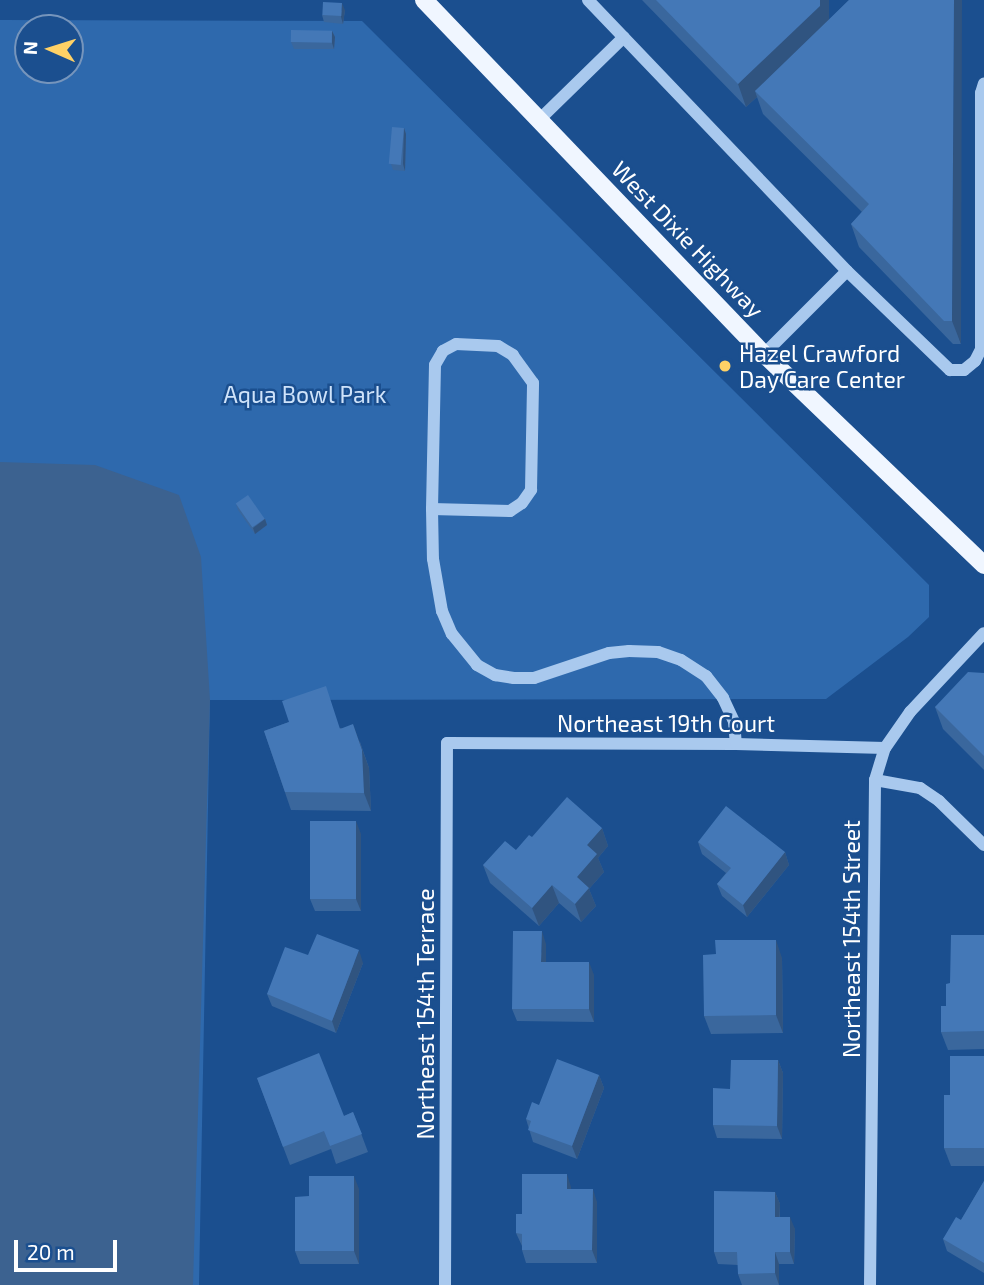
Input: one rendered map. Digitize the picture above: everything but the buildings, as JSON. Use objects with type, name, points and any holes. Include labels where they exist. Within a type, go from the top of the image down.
[{"type":"main road","name":"West Dixie Highway","points":[[424,0],[764,354],[984,565]]},
{"type":"street","points":[[588,0],[847,271],[950,370],[964,370],[975,361],[981,349],[981,93],[984,83]]},
{"type":"street","points":[[540,119],[624,37]]},
{"type":"street","points":[[764,354],[847,271]]},
{"type":"street","points":[[432,509],[510,511],[522,503],[531,490],[533,383],[513,355],[498,346],[456,344],[443,351],[435,365],[432,509],[433,559],[442,611],[452,634],[477,665],[495,675],[534,678],[609,653],[658,652],[681,660],[706,676],[723,698],[734,722],[736,744]]},
{"type":"street","name":"Northeast 154th Street","points":[[870,1285],[875,780],[885,748],[910,712],[984,633]]},
{"type":"street","name":"Northeast 19th Court","points":[[447,743],[736,744],[885,748]]},
{"type":"street","name":"Northeast 154th Terrace","points":[[445,1285],[447,743]]},
{"type":"street","points":[[875,780],[920,788],[939,801],[984,845]]},
{"type":"green space","name":"Aqua Bowl Park","points":[[0,20],[14,20],[14,84],[84,84],[84,20],[362,21],[929,585],[929,617],[908,637],[826,699],[210,700],[199,1285],[0,1285]]},
{"type":"shaded area","points":[[0,462],[95,465],[179,495],[201,557],[210,700],[193,1285],[0,1285]]},
{"type":"place","name":"Hazel Crawford Day Care Center","points":[[725,366]]}]
